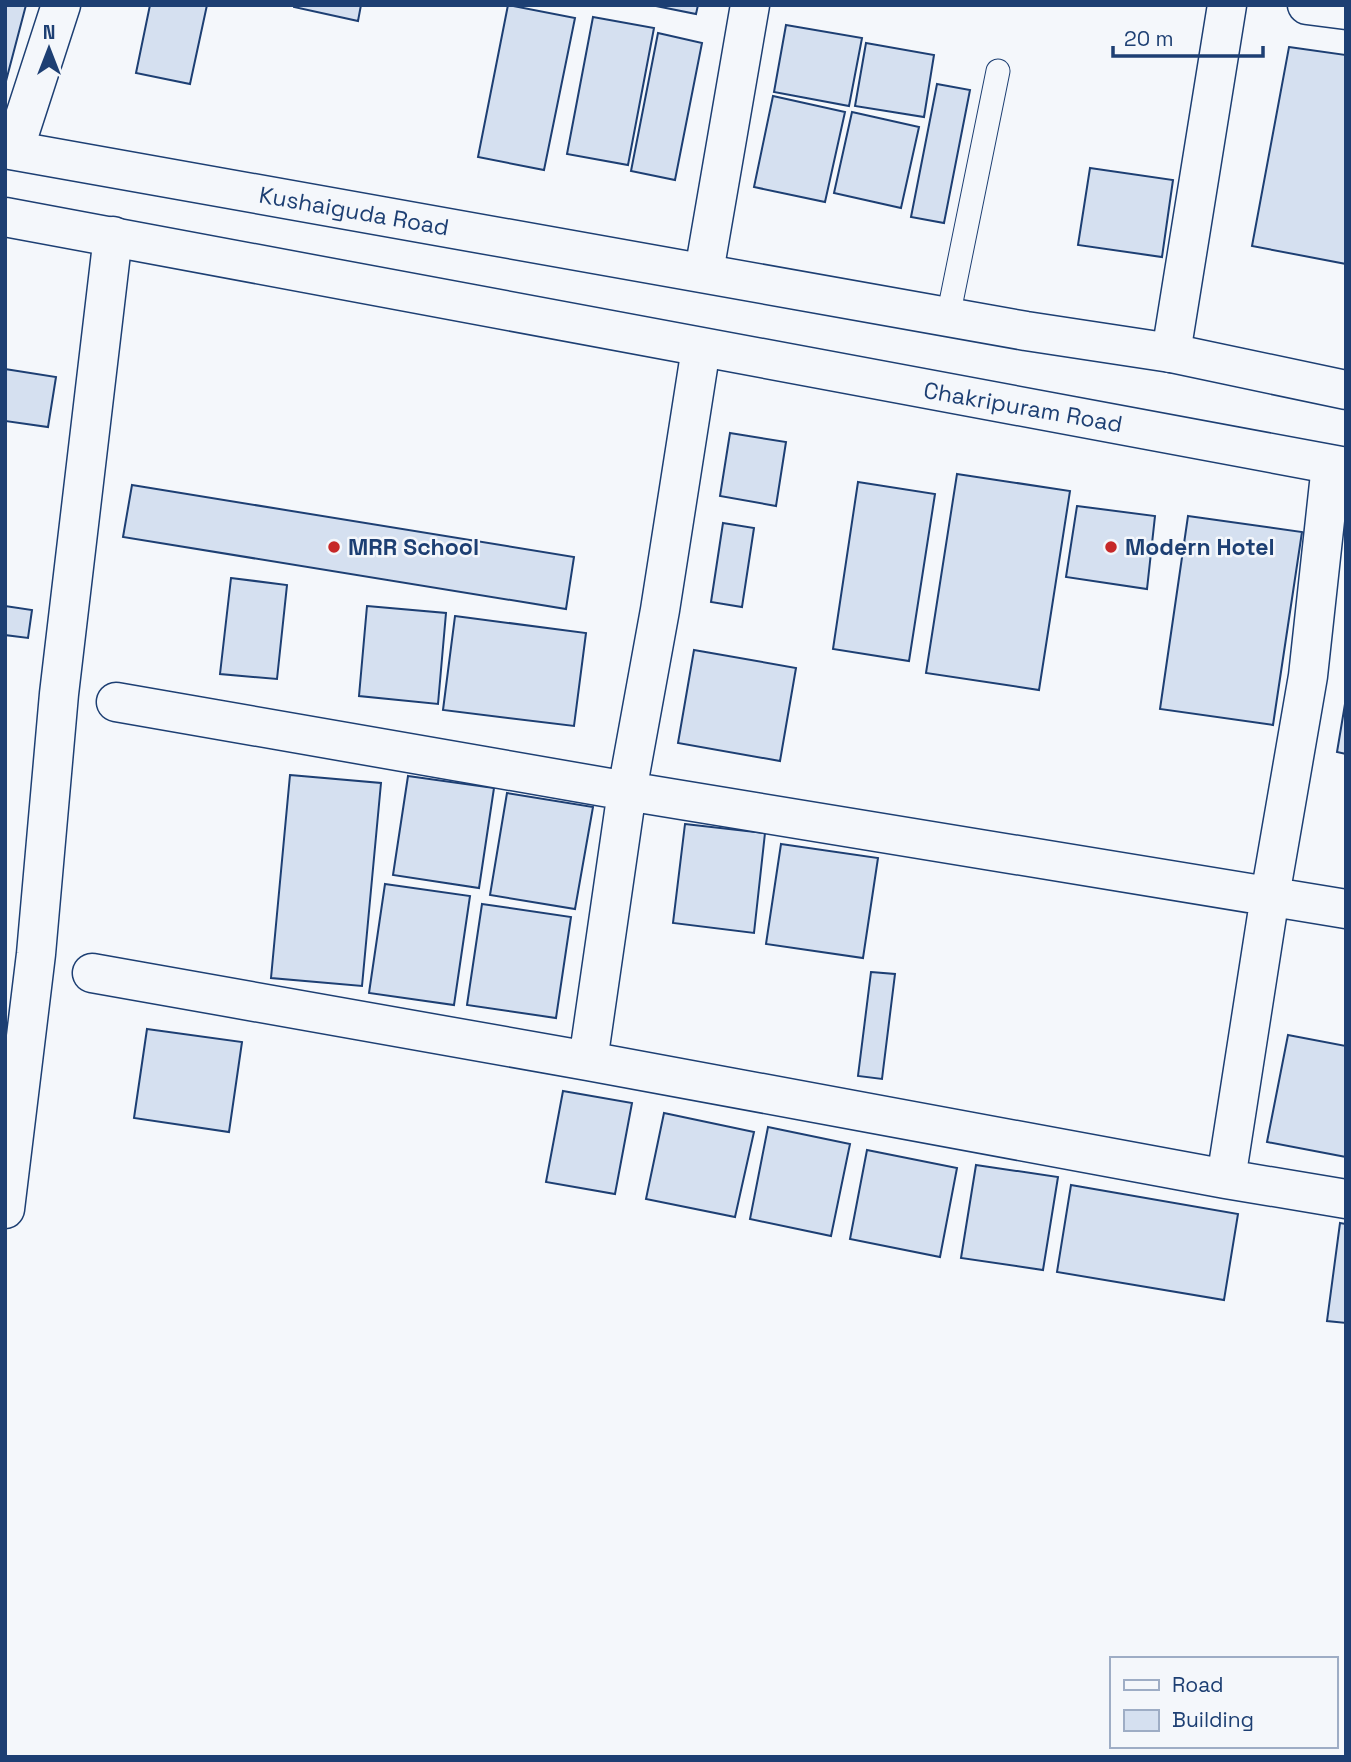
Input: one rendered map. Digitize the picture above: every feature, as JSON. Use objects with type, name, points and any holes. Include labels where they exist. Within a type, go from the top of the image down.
[{"type":"street","points":[[10,150],[61,5]]},
{"type":"street","points":[[750,5],[704,272],[1026,331],[1171,354],[1346,390]]},
{"type":"street","points":[[1171,354],[1227,5]]},
{"type":"street","points":[[1307,5],[1346,10]]},
{"type":"street","name":"Kushaiguda Road","points":[[10,150],[704,272]]},
{"type":"street","points":[[5,217],[701,348],[664,586],[627,791],[587,1061]]},
{"type":"street","points":[[5,1209],[19,984],[59,694],[113,236]]},
{"type":"street","name":"Chakripuram Road","points":[[701,348],[1338,466]]},
{"type":"street","points":[[1226,1179],[1270,896],[1308,676],[1338,466]]},
{"type":"street","points":[[116,702],[627,791],[1346,909]]},
{"type":"street","points":[[92,973],[1346,1199]]},
{"type":"lane","points":[[948,317],[998,71]]},
{"type":"building","points":[[5,5],[26,5],[6,81],[5,81]]},
{"type":"building","points":[[150,5],[207,5],[190,84],[136,73]]},
{"type":"building","points":[[294,5],[361,5],[358,21]]},
{"type":"building","points":[[508,5],[575,18],[544,170],[478,157]]},
{"type":"building","points":[[651,5],[698,5],[696,14]]},
{"type":"building","points":[[593,17],[654,28],[628,165],[567,154]]},
{"type":"building","points":[[786,25],[862,38],[849,106],[774,92]]},
{"type":"building","points":[[658,33],[702,43],[675,180],[631,171]]},
{"type":"building","points":[[866,43],[934,55],[924,117],[855,106]]},
{"type":"building","points":[[1289,47],[1346,55],[1346,264],[1252,246]]},
{"type":"building","points":[[937,84],[970,90],[944,223],[911,217]]},
{"type":"building","points":[[773,96],[845,112],[825,202],[754,187]]},
{"type":"building","points":[[852,112],[919,127],[901,208],[834,193]]},
{"type":"building","points":[[1090,168],[1173,180],[1162,257],[1078,245]]},
{"type":"building","points":[[5,369],[56,377],[48,427],[5,421]]},
{"type":"building","points":[[730,433],[786,442],[776,506],[720,496]]},
{"type":"building","points":[[957,474],[1070,491],[1039,690],[926,673]]},
{"type":"building","points":[[858,482],[935,494],[909,661],[833,649]]},
{"type":"building","points":[[132,485],[574,557],[566,609],[123,537]]},
{"type":"building","name":"Modern Hotel","points":[[1077,506],[1155,516],[1147,589],[1066,577]]},
{"type":"building","points":[[1188,516],[1302,532],[1273,725],[1160,709]]},
{"type":"building","points":[[723,523],[754,528],[742,607],[711,602]]},
{"type":"building","points":[[231,578],[287,585],[277,679],[220,674]]},
{"type":"building","points":[[5,606],[32,610],[28,638],[5,635]]},
{"type":"building","points":[[367,606],[446,613],[438,704],[359,696]]},
{"type":"building","points":[[455,616],[586,633],[574,726],[443,710]]},
{"type":"building","points":[[694,650],[796,668],[780,761],[678,743]]},
{"type":"building","points":[[1346,698],[1346,754],[1337,752]]},
{"type":"building","points":[[290,775],[381,783],[362,986],[271,978]]},
{"type":"building","points":[[408,776],[494,788],[479,888],[393,875]]},
{"type":"building","points":[[507,793],[593,807],[575,909],[490,895]]},
{"type":"building","points":[[685,824],[765,833],[754,933],[673,923]]},
{"type":"building","points":[[781,844],[878,858],[863,958],[766,944]]},
{"type":"building","points":[[385,884],[470,896],[454,1005],[369,993]]},
{"type":"building","points":[[482,904],[571,917],[556,1018],[467,1005]]},
{"type":"building","points":[[871,972],[895,974],[882,1079],[858,1076]]},
{"type":"building","points":[[147,1029],[242,1042],[229,1132],[134,1118]]},
{"type":"building","points":[[1288,1035],[1346,1046],[1346,1157],[1267,1142]]},
{"type":"building","points":[[563,1091],[632,1103],[615,1194],[546,1182]]},
{"type":"building","points":[[664,1113],[754,1132],[735,1217],[646,1199]]},
{"type":"building","points":[[768,1127],[850,1144],[831,1236],[750,1219]]},
{"type":"building","points":[[867,1150],[957,1168],[940,1257],[850,1239]]},
{"type":"building","points":[[976,1165],[1058,1177],[1043,1270],[961,1258]]},
{"type":"building","points":[[1071,1185],[1238,1214],[1224,1300],[1057,1272]]},
{"type":"building","points":[[1340,1223],[1346,1224],[1346,1323],[1327,1321]]},
{"type":"place","name":"MRR School","points":[[334,547]]},
{"type":"place","name":"Modern Hotel","points":[[1111,547]]}]
